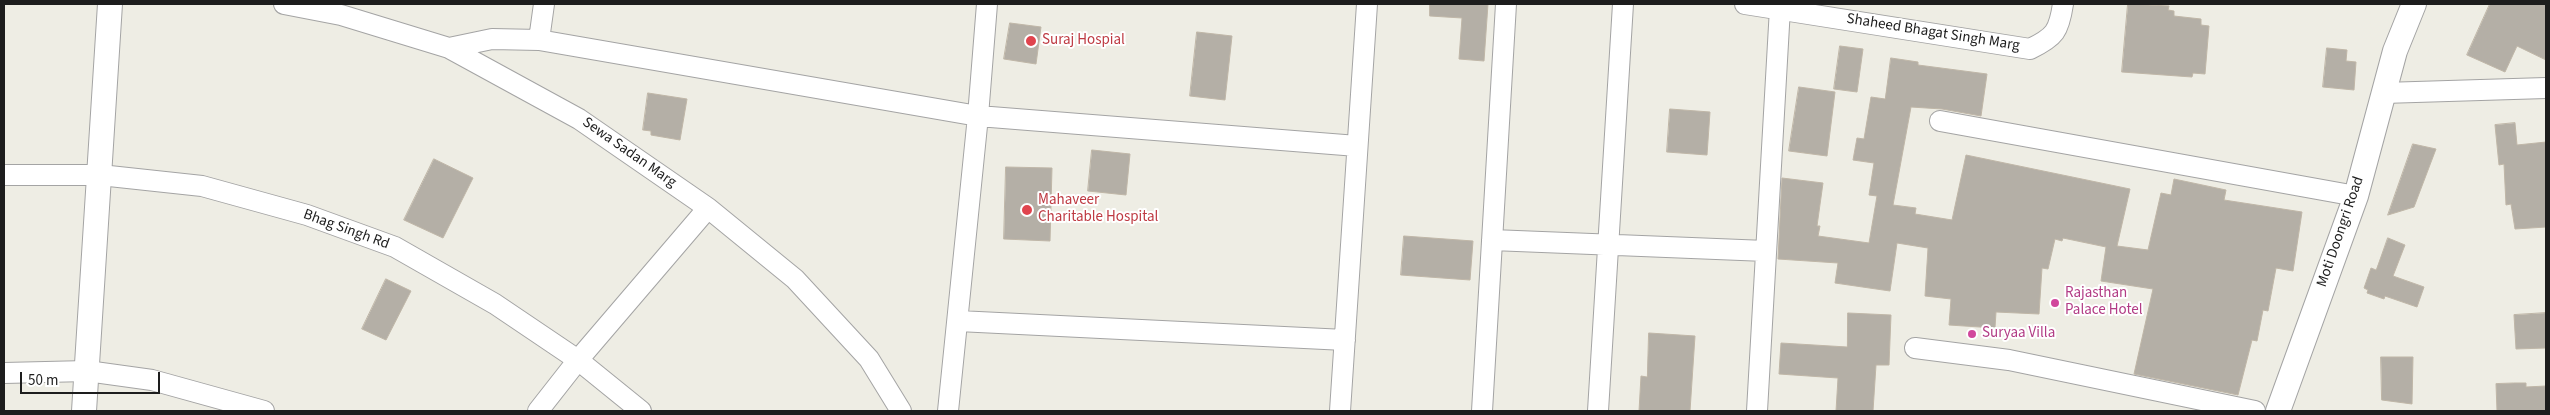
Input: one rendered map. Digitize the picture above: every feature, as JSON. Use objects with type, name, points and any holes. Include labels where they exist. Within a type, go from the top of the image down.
[{"type":"street","points":[[84,411],[110,4]]},
{"type":"street","name":"Sewa Sadan Marg","points":[[284,4],[341,15],[449,48],[579,119],[708,208],[795,279],[869,360],[901,411]]},
{"type":"street","points":[[539,40],[544,4]]},
{"type":"street","points":[[948,411],[978,116],[987,4]]},
{"type":"street","points":[[1340,411],[1367,4]]},
{"type":"street","points":[[1482,411],[1506,4]]},
{"type":"street","points":[[1598,411],[1623,4]]},
{"type":"street","name":"Shaheed Bhagat Singh Marg","points":[[1745,4],[1780,8],[2030,49],[2049,40],[2060,22],[2063,4]]},
{"type":"street","name":"Moti Doongri Road","points":[[2395,50],[2399,4]]},
{"type":"street","name":"Moti Doongri Road","points":[[2278,411],[2356,196],[2382,93],[2395,50],[2414,4]]},
{"type":"street","points":[[1757,411],[1780,8]]},
{"type":"street","points":[[449,48],[492,39],[539,40],[978,116],[1357,146]]},
{"type":"street","points":[[2382,93],[2546,88]]},
{"type":"street","points":[[1940,121],[2356,196]]},
{"type":"street","name":"Bhag Singh Rd","points":[[4,175],[100,175],[202,186],[307,215],[395,247],[495,304],[578,360],[641,411]]},
{"type":"street","points":[[538,411],[578,360],[708,208]]},
{"type":"street","points":[[1492,240],[1766,251]]},
{"type":"street","points":[[958,321],[1345,340]]},
{"type":"street","points":[[1915,348],[2009,360],[2255,411]]},
{"type":"street","points":[[4,373],[87,371],[152,380],[264,411]]},
{"type":"building","points":[[1430,4],[1488,4],[1484,61],[1459,59],[1462,18],[1430,16]]},
{"type":"building","points":[[2128,4],[2169,6],[2168,10],[2174,11],[2174,16],[2201,19],[2201,25],[2209,26],[2205,74],[2193,73],[2192,77],[2122,72]]},
{"type":"building","points":[[2490,4],[2546,4],[2546,60],[2517,46],[2505,72],[2467,55]]},
{"type":"building","points":[[1010,23],[1041,27],[1036,64],[1004,59]]},
{"type":"building","points":[[1197,32],[1232,36],[1225,100],[1190,96]]},
{"type":"building","points":[[1840,46],[1863,49],[1857,92],[1834,89]]},
{"type":"building","points":[[2327,48],[2347,50],[2346,61],[2356,62],[2354,90],[2323,87]]},
{"type":"building","points":[[1891,58],[1918,62],[1918,65],[1987,74],[1981,116],[1942,109],[1911,107],[1893,205],[1916,208],[1915,214],[1952,220],[1966,155],[2130,189],[2117,246],[2148,250],[2161,193],[2171,195],[2174,179],[2226,190],[2224,200],[2302,212],[2293,271],[2276,268],[2268,311],[2263,310],[2257,341],[2252,340],[2238,395],[2134,374],[2153,289],[2101,281],[2106,247],[2063,238],[2062,241],[2055,239],[2048,269],[2042,268],[2039,314],[1996,312],[1995,328],[1949,325],[1951,299],[1925,296],[1928,248],[1897,243],[1890,291],[1835,283],[1838,263],[1778,259],[1782,178],[1823,183],[1817,226],[1820,226],[1818,236],[1869,243],[1877,196],[1869,195],[1874,163],[1853,160],[1857,138],[1864,139],[1871,97],[1885,99]]},
{"type":"building","points":[[1799,87],[1835,92],[1827,156],[1789,151]]},
{"type":"building","points":[[648,93],[687,99],[680,140],[651,135],[651,131],[643,130]]},
{"type":"building","points":[[1670,109],[1710,112],[1707,155],[1667,152]]},
{"type":"building","points":[[2515,123],[2517,145],[2546,142],[2546,227],[2515,229],[2511,204],[2506,205],[2504,164],[2499,165],[2495,125]]},
{"type":"building","points":[[2413,144],[2436,149],[2414,207],[2388,215]]},
{"type":"building","points":[[1092,150],[1130,154],[1126,195],[1088,191]]},
{"type":"building","points":[[434,159],[473,178],[443,238],[404,220]]},
{"type":"building","points":[[1006,167],[1052,168],[1050,241],[1004,239]]},
{"type":"building","points":[[1404,236],[1473,241],[1470,280],[1401,275]]},
{"type":"building","points":[[2388,238],[2405,245],[2393,276],[2424,287],[2417,307],[2385,296],[2384,299],[2367,293],[2368,290],[2364,288],[2371,268],[2376,270]]},
{"type":"building","points":[[386,279],[411,291],[386,340],[362,329]]},
{"type":"building","points":[[1848,313],[1891,315],[1889,365],[1876,365],[1873,411],[1836,411],[1838,378],[1779,374],[1781,343],[1847,347]]},
{"type":"building","points":[[2546,313],[2546,348],[2516,349],[2514,315]]},
{"type":"building","points":[[1649,333],[1695,336],[1690,411],[1639,411],[1641,376],[1647,377]]},
{"type":"building","points":[[2381,357],[2413,357],[2412,404],[2382,400]]},
{"type":"building","points":[[2526,383],[2526,387],[2546,386],[2546,411],[2497,411],[2496,384]]},
{"type":"place","name":"Suraj Hospial","points":[[1031,41]]},
{"type":"place","name":"Mahaveer Charitable Hospital","points":[[1027,210]]},
{"type":"place","name":"Rajasthan Palace Hotel","points":[[2055,303]]},
{"type":"place","name":"Suryaa Villa","points":[[1972,334]]}]
